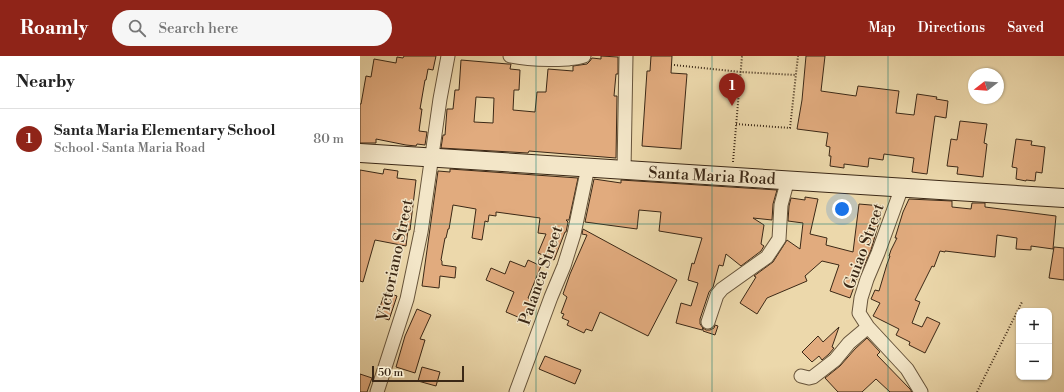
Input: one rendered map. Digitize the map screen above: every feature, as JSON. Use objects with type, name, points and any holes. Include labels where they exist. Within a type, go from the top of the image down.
[{"type":"main road","name":"Santa Maria Road","points":[[360,153],[788,179],[1064,198]]},
{"type":"street","name":"Victoriano Street","points":[[377,392],[407,299],[421,232],[431,157],[448,56]]},
{"type":"street","points":[[510,56],[552,60],[579,58],[584,56]]},
{"type":"street","points":[[624,170],[626,56]]},
{"type":"street","name":"Palanca Street","points":[[516,392],[564,266],[574,234],[588,167]]},
{"type":"street","points":[[708,322],[717,295],[722,289],[767,257],[779,239],[781,205],[788,179]]},
{"type":"street","name":"Guiao Street","points":[[902,187],[867,279],[861,298],[859,312],[868,327],[907,369],[921,392]]},
{"type":"street","points":[[801,376],[809,378],[813,377],[835,360],[849,343],[868,327]]},
{"type":"path","points":[[731,176],[742,56]]},
{"type":"path","points":[[736,124],[790,128],[798,56]]},
{"type":"path","points":[[674,65],[741,72],[796,75]]},
{"type":"path","points":[[977,392],[1022,302]]},
{"type":"building","points":[[404,56],[436,56],[433,70],[428,69],[420,109],[422,109],[419,131],[427,132],[425,145],[406,145],[376,139],[376,143],[360,143],[360,104],[366,76],[371,77],[374,59],[396,63],[397,57],[403,58]]},
{"type":"building","points":[[601,56],[618,57],[618,74],[616,74],[614,96],[617,96],[616,158],[529,151],[528,153],[441,148],[443,135],[445,135],[447,109],[453,109],[455,90],[459,90],[461,60],[511,64],[510,69],[520,70],[519,90],[514,90],[513,110],[535,112],[537,92],[546,92],[548,69],[573,71],[573,66],[587,64],[592,58],[601,59]],"holes":[[[476,97],[494,98],[493,123],[474,122]]]},
{"type":"building","points":[[651,56],[672,56],[671,73],[687,74],[681,149],[642,146],[647,71],[650,71]]},
{"type":"building","points":[[806,56],[825,56],[821,91],[856,96],[858,86],[899,91],[896,113],[914,115],[917,94],[937,97],[936,99],[948,101],[946,118],[935,116],[927,174],[912,172],[914,158],[884,154],[883,160],[869,158],[868,167],[844,164],[844,168],[830,166],[830,147],[826,146],[828,133],[797,129],[802,100]]},
{"type":"building","points":[[960,121],[987,124],[984,143],[987,144],[983,177],[957,174],[958,167],[947,166],[951,139],[957,140]]},
{"type":"building","points":[[1016,139],[1032,141],[1031,145],[1045,147],[1042,173],[1036,172],[1035,181],[1016,179],[1017,168],[1012,167]]},
{"type":"building","points":[[384,169],[398,171],[397,178],[416,180],[410,230],[408,230],[406,246],[375,240],[363,282],[360,281],[360,170],[383,174]]},
{"type":"building","points":[[450,169],[578,178],[569,220],[566,220],[568,222],[566,232],[554,260],[538,253],[546,234],[538,233],[540,218],[496,212],[496,216],[489,215],[488,222],[485,221],[482,240],[472,238],[476,209],[453,205],[449,229],[445,238],[441,260],[442,265],[456,267],[455,278],[440,276],[439,288],[422,286],[438,171],[450,172]]},
{"type":"building","points":[[594,179],[621,183],[621,180],[777,190],[773,204],[772,220],[753,218],[764,225],[761,244],[764,246],[761,251],[741,266],[726,254],[723,266],[719,265],[713,287],[709,292],[700,319],[700,324],[703,328],[702,330],[676,323],[681,303],[691,306],[698,283],[688,280],[692,263],[694,264],[702,238],[659,231],[661,212],[639,210],[637,229],[585,222]]},
{"type":"building","points":[[805,197],[818,199],[810,234],[827,238],[826,245],[853,252],[859,204],[882,206],[880,219],[871,250],[862,271],[860,270],[850,298],[830,291],[839,265],[822,261],[805,276],[807,281],[767,298],[757,314],[740,303],[756,277],[754,276],[773,262],[787,240],[800,249],[803,223],[788,221],[789,206],[791,198],[805,200]]},
{"type":"building","points":[[909,199],[952,201],[952,207],[971,209],[972,203],[985,203],[985,207],[1056,216],[1053,249],[1031,246],[1031,250],[1016,249],[1017,238],[997,235],[995,257],[940,251],[934,267],[932,266],[915,300],[920,302],[912,323],[922,327],[927,317],[940,323],[925,353],[909,345],[910,342],[896,335],[899,329],[873,316],[880,303],[871,299],[875,290],[879,291],[891,250],[897,238],[895,238],[903,212]]},
{"type":"building","points":[[583,229],[677,280],[648,336],[600,312],[592,331],[586,329],[584,333],[567,325],[569,321],[562,318],[564,314],[561,313],[567,297],[563,294],[587,235],[582,234]]},
{"type":"building","points":[[1054,247],[1064,248],[1064,280],[1049,278]]},
{"type":"building","points":[[528,260],[541,266],[528,298],[533,300],[525,320],[506,312],[514,292],[486,280],[491,268],[505,274],[510,261],[525,267]]},
{"type":"building","points":[[385,292],[397,296],[389,320],[377,316]]},
{"type":"building","points":[[417,309],[431,315],[420,339],[425,340],[415,373],[396,367],[405,336]]},
{"type":"building","points":[[715,325],[718,326],[715,335],[703,331],[703,328],[710,330],[714,328]]},
{"type":"building","points":[[839,327],[832,347],[834,348],[822,360],[819,356],[812,362],[802,352],[818,336],[823,342]]},
{"type":"building","points":[[867,338],[880,352],[877,355],[912,392],[890,392],[876,379],[862,392],[838,392],[825,378],[840,366]]},
{"type":"building","points":[[545,356],[581,370],[575,384],[539,369]]},
{"type":"building","points":[[422,367],[440,372],[436,386],[418,381]]},
{"type":"building","points":[[360,374],[372,378],[367,392],[360,392]]},
{"type":"place","name":"Santa Maria Elementary School","points":[[732,106]]}]
